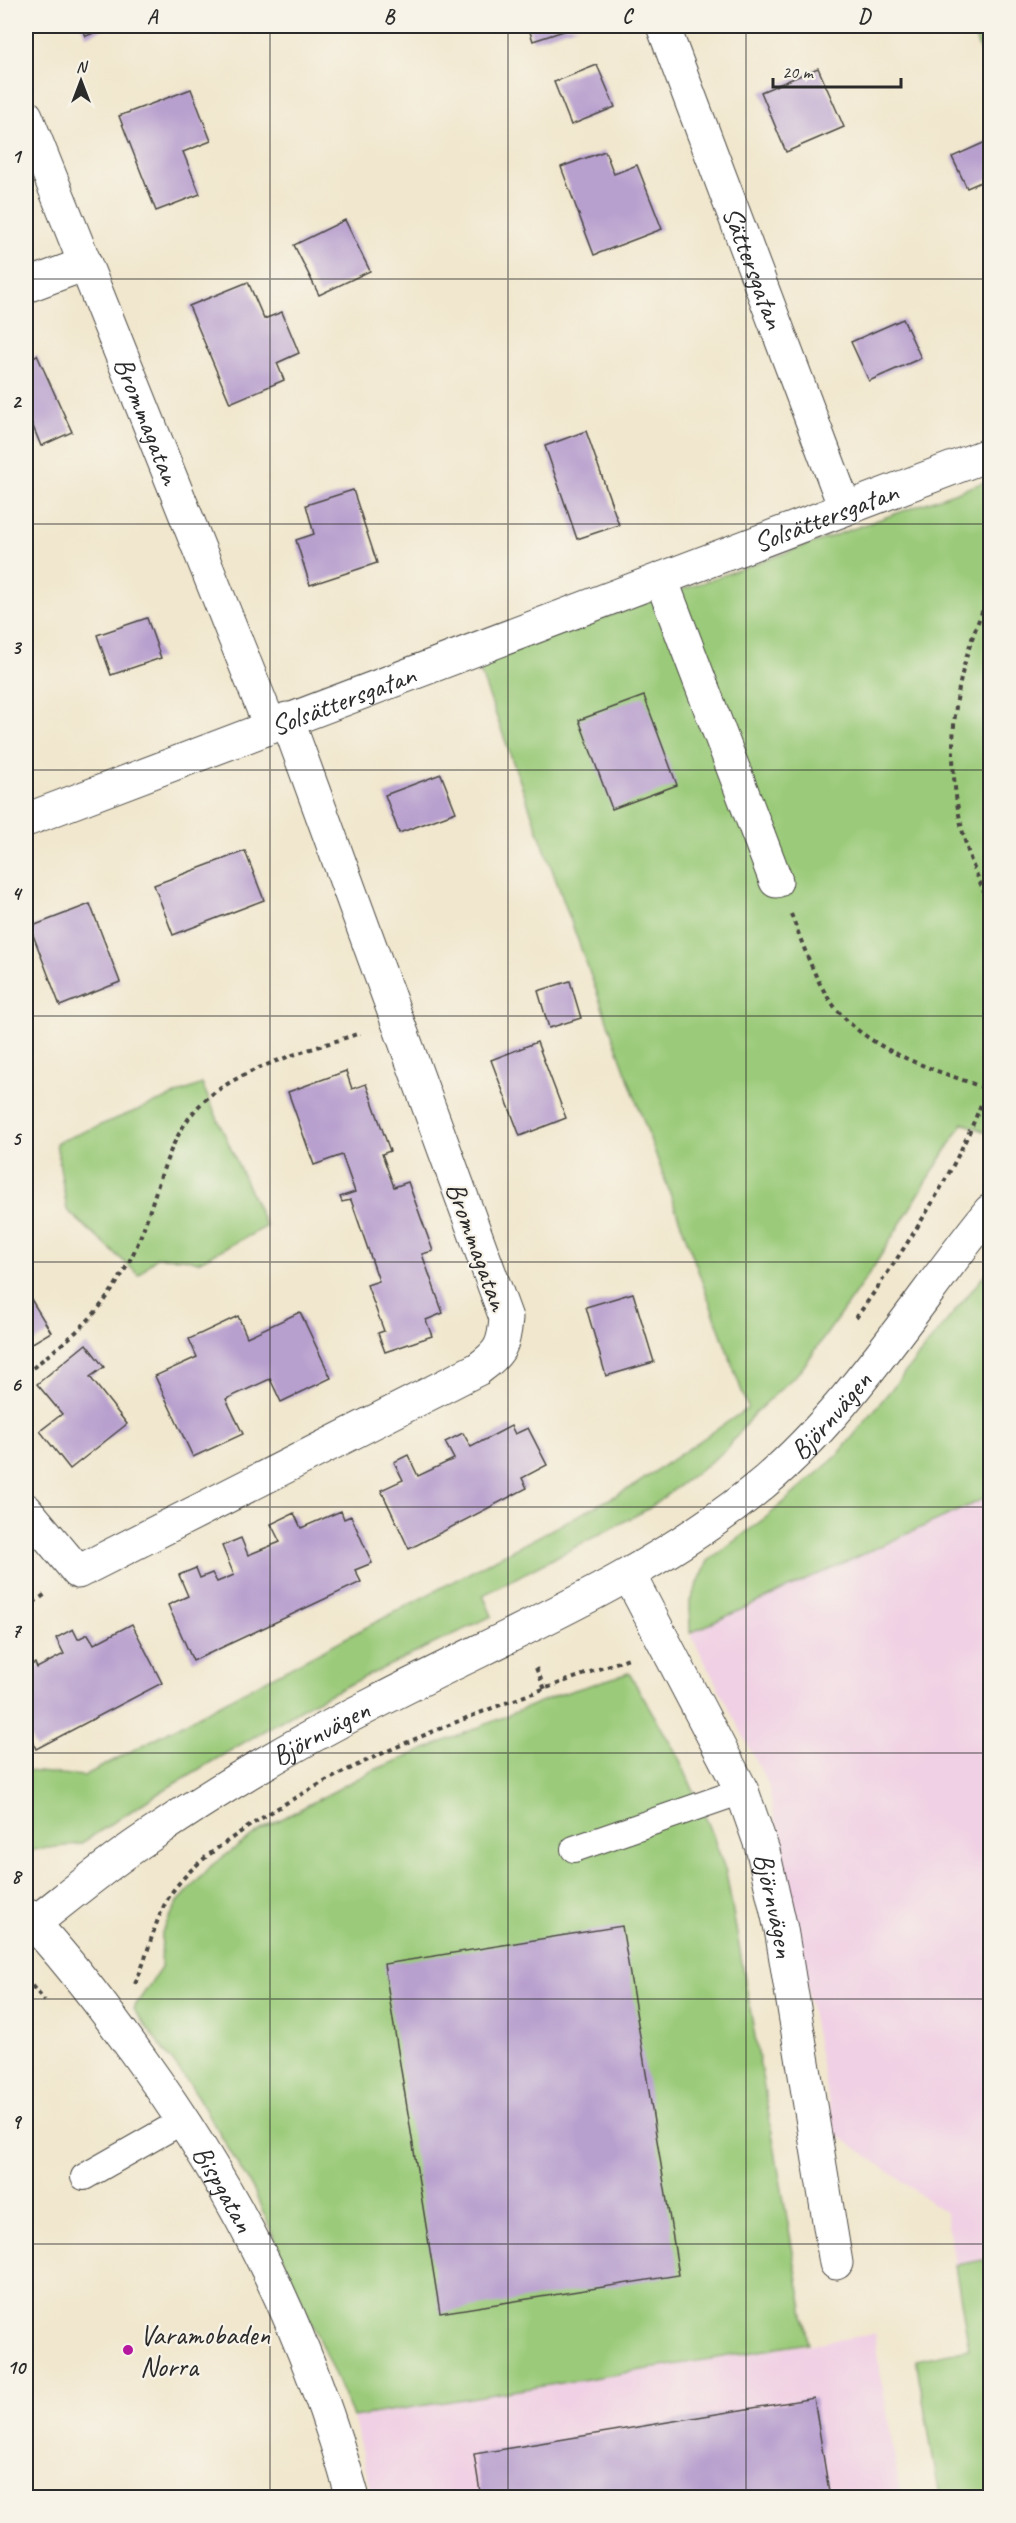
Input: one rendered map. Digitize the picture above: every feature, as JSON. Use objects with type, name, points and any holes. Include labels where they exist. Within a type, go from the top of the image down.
[{"type":"street","name":"Sättersgatan","points":[[663,26],[845,508]]},
{"type":"street","name":"Brommagatan","points":[[26,116],[85,264],[278,723],[395,1020],[506,1318],[505,1339],[496,1356],[477,1369],[78,1572],[26,1510]]},
{"type":"street","points":[[26,286],[85,264]]},
{"type":"street","name":"Solsättersgatan","points":[[26,820],[990,454]]},
{"type":"street","points":[[661,579],[776,880]]},
{"type":"street","name":"Björnvägen","points":[[29,1919],[144,1839],[260,1767],[375,1702],[521,1633],[629,1575],[704,1529],[754,1492],[800,1450],[850,1393],[990,1211]]},
{"type":"street","name":"Björnvägen","points":[[629,1575],[668,1644],[742,1791],[763,1851],[781,1929],[836,2263]]},
{"type":"street","name":"Bispgatan","points":[[29,1919],[108,2013],[184,2120],[219,2175],[278,2287],[302,2342],[335,2434],[353,2498]]},
{"type":"lane","points":[[574,1849],[742,1791]]},
{"type":"lane","points":[[84,2177],[184,2120]]},
{"type":"path","points":[[990,594],[975,628],[964,662],[955,709],[951,759],[955,792],[970,858],[990,909]]},
{"type":"path","points":[[776,880],[822,986],[834,1006],[851,1023],[870,1039],[900,1055],[987,1089]]},
{"type":"path","points":[[26,1374],[91,1317],[116,1283],[141,1236],[170,1153],[189,1119],[206,1100],[238,1078],[395,1020]]},
{"type":"path","points":[[854,1321],[924,1214],[970,1134],[990,1079]]},
{"type":"path","points":[[521,1633],[545,1689]]},
{"type":"path","points":[[108,2013],[133,1988],[144,1964],[152,1931],[173,1890],[199,1860],[279,1807],[369,1758],[668,1644]]},
{"type":"path","points":[[26,1979],[48,2004]]},
{"type":"shaded area","points":[[990,1496],[990,2259],[955,2265],[946,2213],[834,2132],[768,1784],[690,1633]]},
{"type":"shaded area","points":[[874,2334],[901,2497],[373,2497],[353,2417]]},
{"type":"green space","points":[[971,26],[990,26],[990,79]]},
{"type":"green space","points":[[990,480],[990,1134],[963,1123],[871,1271],[801,1370],[752,1416],[726,1450],[648,1509],[483,1595],[492,1616],[311,1703],[162,1791],[80,1844],[26,1851],[26,1771],[84,1776],[632,1487],[748,1408],[477,663]]},
{"type":"green space","points":[[202,1084],[266,1227],[198,1262],[184,1258],[156,1257],[139,1275],[67,1210],[56,1143]]},
{"type":"green space","points":[[990,1268],[990,1496],[690,1633],[690,1601],[708,1561],[769,1515],[837,1456]]},
{"type":"green space","points":[[629,1673],[678,1756],[709,1825],[726,1872],[809,2343],[353,2417],[254,2191],[191,2086],[133,2009],[161,1968],[162,1932],[178,1902],[212,1865],[261,1830],[372,1771],[555,1696]]},
{"type":"green space","points":[[990,2259],[990,2497],[940,2497],[916,2360],[969,2349],[955,2265]]},
{"type":"building","points":[[81,26],[111,26],[86,36]]},
{"type":"building","points":[[528,26],[579,26],[533,41]]},
{"type":"building","points":[[597,65],[615,107],[571,125],[554,82]]},
{"type":"building","points":[[818,68],[844,127],[786,152],[761,92]]},
{"type":"building","points":[[191,89],[211,141],[183,152],[200,194],[156,211],[119,116]]},
{"type":"building","points":[[990,140],[990,178],[967,188],[952,157]]},
{"type":"building","points":[[605,151],[614,174],[637,165],[662,229],[594,255],[561,167]]},
{"type":"building","points":[[345,220],[370,271],[319,295],[294,245]]},
{"type":"building","points":[[248,282],[264,319],[282,312],[299,353],[277,363],[284,380],[230,403],[189,306]]},
{"type":"building","points":[[903,319],[921,358],[869,381],[851,342]]},
{"type":"building","points":[[37,355],[72,432],[41,446],[32,424],[26,426],[26,361]]},
{"type":"building","points":[[586,431],[619,525],[577,539],[545,446]]},
{"type":"building","points":[[353,490],[377,563],[310,585],[296,540],[314,534],[306,505]]},
{"type":"building","points":[[147,618],[161,658],[111,675],[97,635]]},
{"type":"building","points":[[644,696],[677,785],[612,809],[579,720]]},
{"type":"building","points":[[441,774],[456,812],[399,833],[385,795]]},
{"type":"building","points":[[245,851],[264,900],[173,935],[154,885]]},
{"type":"building","points":[[90,904],[120,982],[60,1006],[30,927]]},
{"type":"building","points":[[570,981],[581,1018],[549,1028],[538,991]]},
{"type":"building","points":[[537,1042],[566,1118],[520,1136],[491,1060]]},
{"type":"building","points":[[346,1071],[352,1089],[366,1084],[390,1151],[382,1154],[394,1187],[408,1182],[433,1251],[422,1254],[443,1313],[426,1320],[432,1336],[385,1352],[378,1333],[384,1331],[367,1285],[379,1281],[351,1200],[342,1202],[340,1197],[355,1192],[342,1155],[314,1165],[288,1092]]},
{"type":"building","points":[[26,1291],[51,1332],[26,1347]]},
{"type":"building","points":[[633,1293],[654,1362],[606,1376],[586,1307]]},
{"type":"building","points":[[300,1312],[331,1378],[281,1402],[270,1379],[226,1399],[243,1434],[193,1457],[155,1376],[197,1357],[189,1339],[238,1316],[247,1337]]},
{"type":"building","points":[[86,1344],[104,1367],[90,1377],[127,1424],[70,1469],[40,1431],[62,1414],[37,1384]]},
{"type":"building","points":[[511,1426],[515,1434],[528,1428],[547,1465],[522,1478],[527,1488],[409,1549],[381,1490],[403,1480],[394,1462],[408,1455],[418,1476],[454,1459],[445,1442],[463,1433],[471,1447]]},
{"type":"building","points":[[341,1511],[344,1519],[351,1516],[372,1563],[355,1570],[361,1582],[193,1661],[168,1605],[188,1596],[179,1575],[196,1568],[200,1578],[212,1573],[217,1582],[234,1575],[222,1546],[241,1538],[248,1555],[280,1542],[271,1524],[294,1513],[301,1528]]},
{"type":"building","points":[[132,1624],[162,1683],[36,1749],[26,1729],[26,1668],[35,1663],[37,1668],[64,1654],[56,1638],[73,1629],[78,1639],[88,1634],[94,1644]]},
{"type":"building","points":[[622,1926],[679,2275],[440,2313],[384,1964]]},
{"type":"building","points":[[814,2398],[830,2498],[481,2498],[474,2454]]},
{"type":"place","name":"Varamobaden Norra","points":[[128,2350]]}]
